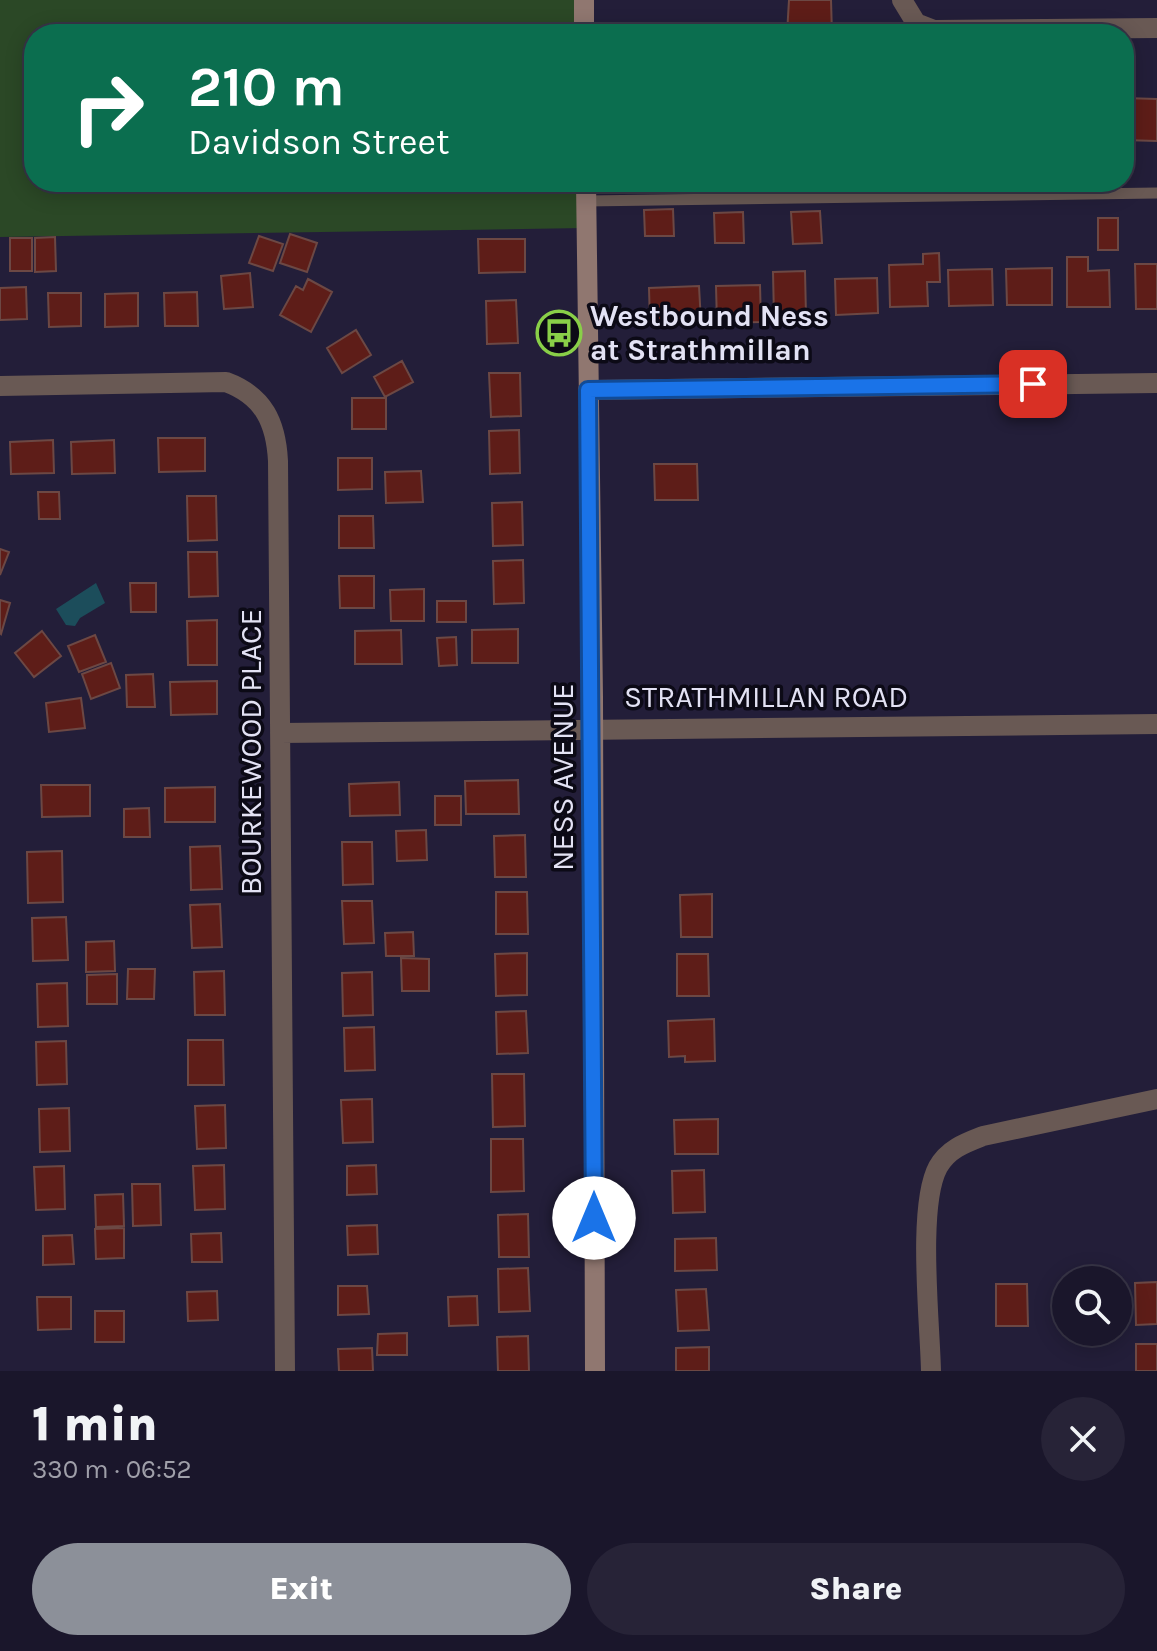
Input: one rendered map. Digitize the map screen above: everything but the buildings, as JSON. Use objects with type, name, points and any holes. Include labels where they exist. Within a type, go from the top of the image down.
[{"type":"main road","points":[[584,0],[584,24]]},
{"type":"main road","name":"NESS AVENUE","points":[[586,192],[595,1371]]},
{"type":"street","points":[[902,0],[919,24]]},
{"type":"street","points":[[1134,28],[1157,28]]},
{"type":"street","name":"BOURKEWOOD PLACE","points":[[0,386],[226,382],[244,389],[263,405],[273,425],[278,461],[285,1371]]},
{"type":"street","points":[[588,390],[1157,383]]},
{"type":"street","name":"STRATHMILLAN ROAD","points":[[280,733],[1157,724]]},
{"type":"street","points":[[931,1371],[928,1221],[930,1190],[939,1166],[956,1147],[983,1136],[1157,1099]]},
{"type":"lane","points":[[586,192],[1157,193]]},
{"type":"green space","points":[[0,0],[583,0],[583,24],[24,24],[24,192],[584,192],[585,228],[0,237]]},
{"type":"water","points":[[96,583],[105,603],[80,618],[75,626],[66,625],[56,609]]},
{"type":"place","name":"Westbound Ness at Strathmillan","points":[[559,333]]},
{"type":"route","points":[[594,1218],[593,697],[588,390],[1033,384]]}]
